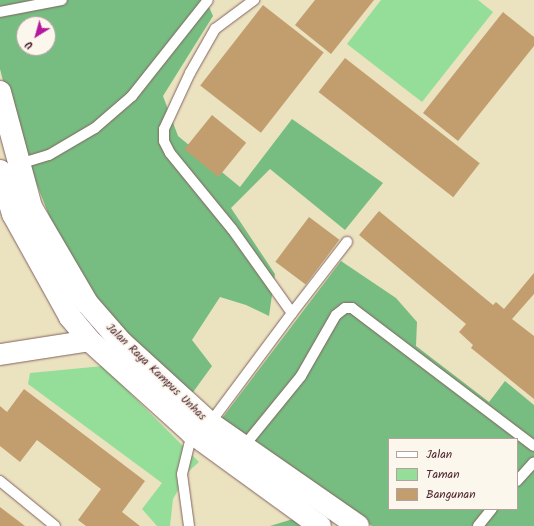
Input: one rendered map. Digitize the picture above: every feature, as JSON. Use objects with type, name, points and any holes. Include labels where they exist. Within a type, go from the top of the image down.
[{"type":"street","name":"Jalan Raya Kampus Unhas","points":[[0,92],[13,214],[70,317],[89,340],[149,381],[201,428],[320,526]]},
{"type":"street","name":"Jalan Raya Kampus Unhas","points":[[9,168],[87,303],[122,343],[149,381]]},
{"type":"street","points":[[0,354],[89,340]]},
{"type":"street","name":"Jalan Raya Kampus Unhas","points":[[201,428],[244,446],[358,526]]},
{"type":"lane","points":[[0,12],[62,0]]},
{"type":"lane","points":[[9,168],[49,154],[95,128],[132,96],[208,0]]},
{"type":"lane","points":[[254,0],[215,29],[175,104],[164,129],[164,141],[170,153],[232,229],[292,313]]},
{"type":"lane","points":[[201,428],[347,242]]},
{"type":"lane","points":[[244,446],[301,376],[336,315],[345,308],[352,308],[534,446]]},
{"type":"lane","name":"Jalan Raya Kampus Unhas","points":[[189,526],[182,474],[201,428]]},
{"type":"lane","points":[[518,480],[534,462]]},
{"type":"lane","points":[[0,481],[55,526]]},
{"type":"lane","points":[[478,526],[491,510]]},
{"type":"green space","points":[[0,0],[206,0],[213,16],[163,96],[178,136],[240,187],[292,119],[383,183],[345,230],[270,169],[231,208],[275,274],[269,316],[246,305],[220,297],[192,340],[212,366],[191,395],[125,334],[93,298],[55,231],[15,128],[0,69]]},
{"type":"green space","points":[[381,0],[478,0],[493,12],[422,102],[347,44]]},
{"type":"green space","points":[[341,261],[396,298],[417,322],[416,346],[489,402],[505,381],[534,405],[534,526],[372,526],[220,421]]},
{"type":"green space","points":[[103,366],[199,462],[189,471],[173,499],[170,526],[157,526],[142,509],[162,483],[28,384],[30,373]]},
{"type":"green space","points":[[293,519],[302,526],[270,526]]},
{"type":"building","points":[[315,0],[374,0],[331,54],[295,25]]},
{"type":"building","points":[[263,5],[324,52],[261,133],[200,85]]},
{"type":"building","points":[[503,12],[534,37],[534,46],[458,141],[423,113]]},
{"type":"building","points":[[345,58],[480,163],[453,197],[319,92]]},
{"type":"building","points":[[212,115],[246,143],[219,177],[184,149]]},
{"type":"building","points":[[379,211],[493,305],[496,302],[504,309],[534,273],[534,294],[512,319],[534,336],[534,399],[471,348],[473,345],[459,332],[466,324],[359,235]]},
{"type":"building","points":[[309,217],[339,240],[306,285],[275,262]]},
{"type":"building","points":[[24,389],[145,481],[122,512],[140,526],[86,526],[78,520],[101,489],[37,440],[20,462],[0,446],[0,406],[7,412]]},
{"type":"building","points":[[0,507],[25,526],[0,526]]}]
